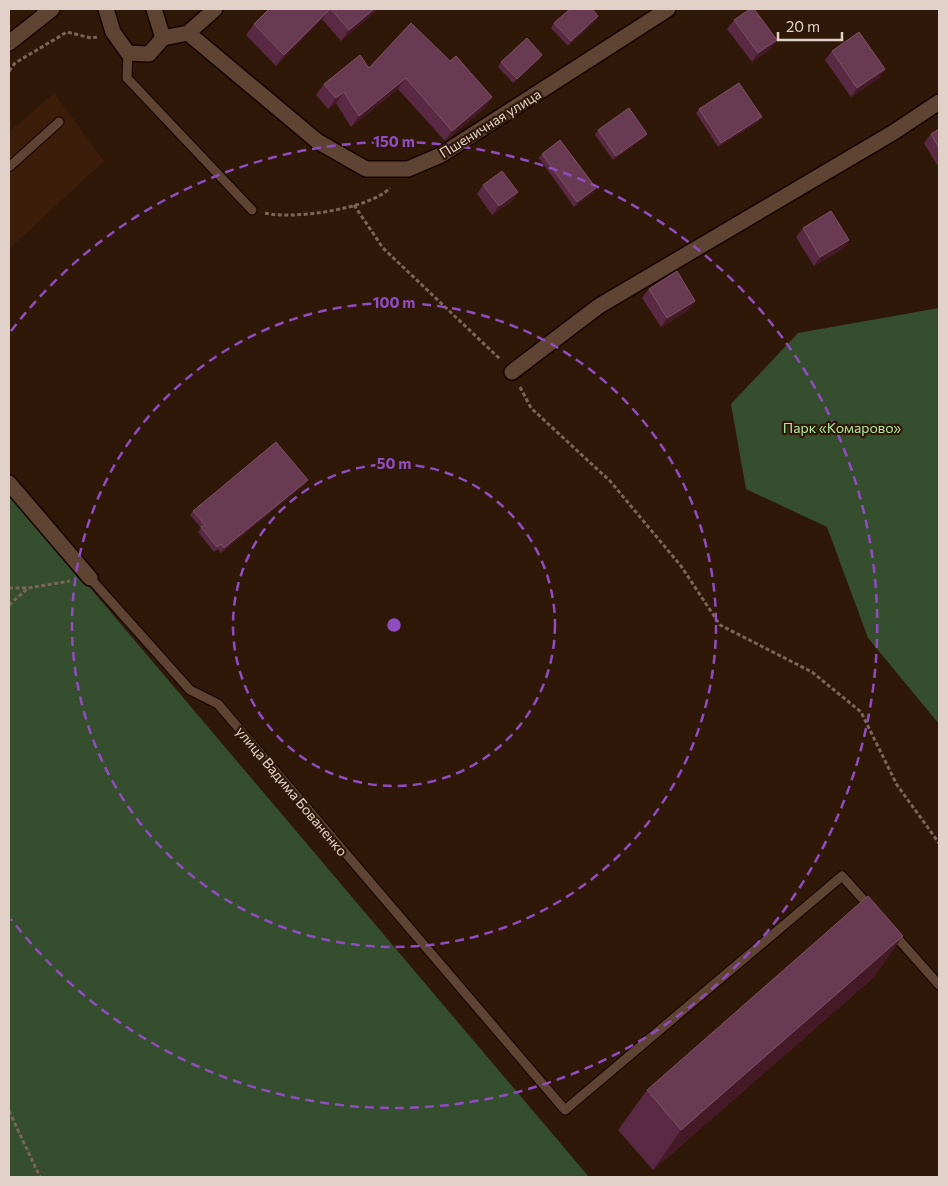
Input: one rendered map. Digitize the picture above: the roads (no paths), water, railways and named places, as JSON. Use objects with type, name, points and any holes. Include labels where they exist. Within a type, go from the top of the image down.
[{"type":"street","points":[[9,43],[52,9]]},
{"type":"street","points":[[106,9],[113,32],[128,53],[149,54],[163,38],[188,33],[215,9]]},
{"type":"street","points":[[154,9],[163,38]]},
{"type":"street","name":"Пшеничная улица","points":[[188,33],[316,141],[366,169],[408,169],[441,155],[668,9]]},
{"type":"street","points":[[512,372],[599,306],[894,132],[939,102]]},
{"type":"street","name":"улица Вадима Бованенко","points":[[9,484],[90,578]]},
{"type":"lane","points":[[128,53],[127,78],[252,210]]},
{"type":"lane","points":[[9,168],[59,122]]},
{"type":"lane","name":"улица Вадима Бованенко","points":[[90,578],[190,690],[218,704],[565,1110],[842,876],[874,912]]},
{"type":"lane","points":[[888,927],[939,985]]},
{"type":"park label","name":"Парк «Комарово»","points":[[842,427]]}]
